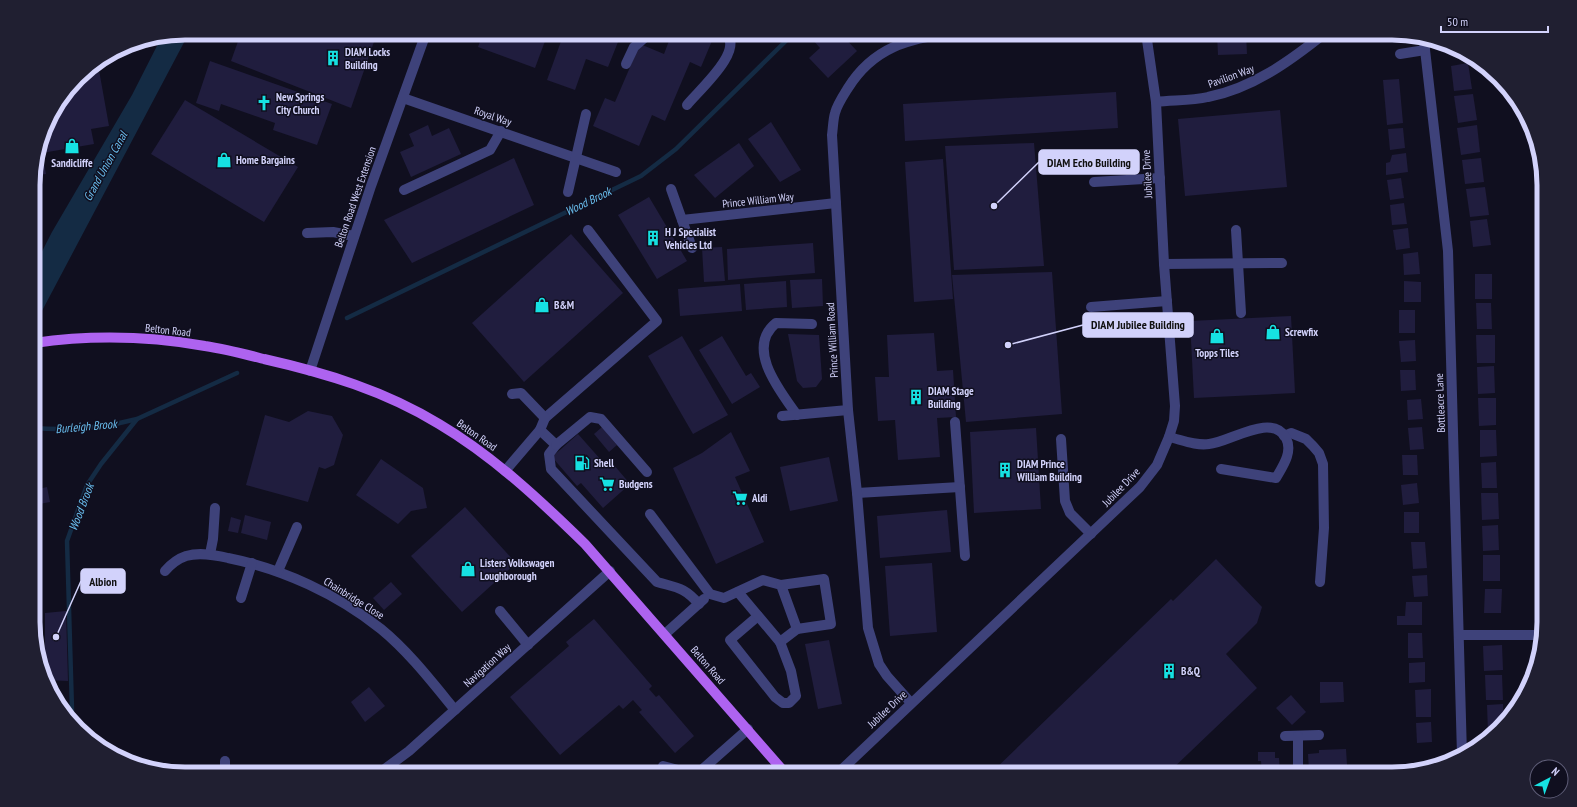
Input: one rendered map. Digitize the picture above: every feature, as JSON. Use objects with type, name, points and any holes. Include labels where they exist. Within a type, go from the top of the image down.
[{"type":"main road","name":"Belton Road","points":[[40,343],[101,338],[144,339],[204,346],[310,371],[363,386],[407,406],[471,444],[554,513],[610,571],[780,767]]},
{"type":"street","name":"Belton Road West Extension","points":[[310,371],[354,236],[424,40]]},
{"type":"street","points":[[626,64],[634,47],[642,40]]},
{"type":"street","points":[[687,105],[717,72],[728,54],[731,44],[730,40]]},
{"type":"street","name":"Prince William Road","points":[[911,703],[887,676],[879,664],[870,640],[848,410],[832,135],[835,113],[854,79],[878,55],[892,47],[914,40]]},
{"type":"street","name":"Jubilee Drive","points":[[844,767],[1140,487],[1157,465],[1169,437],[1174,421],[1175,406],[1164,264],[1156,102],[1147,40]]},
{"type":"street","name":"Pavilion Way","points":[[1156,102],[1207,97],[1255,82],[1281,66],[1316,40]]},
{"type":"street","name":"Bottleacre Lane","points":[[1400,54],[1425,46],[1448,251],[1462,749]]},
{"type":"street","name":"Royal Way","points":[[403,98],[616,172]]},
{"type":"street","points":[[568,192],[586,114]]},
{"type":"street","points":[[404,190],[490,150],[501,131]]},
{"type":"street","points":[[1094,182],[1160,178]]},
{"type":"street","points":[[671,189],[692,248]]},
{"type":"street","name":"Prince William Way","points":[[682,220],[836,203]]},
{"type":"street","points":[[504,471],[540,430],[545,418],[657,321],[588,230]]},
{"type":"street","points":[[1236,230],[1241,313]]},
{"type":"street","points":[[307,233],[333,232],[354,236]]},
{"type":"street","points":[[1164,264],[1282,263]]},
{"type":"street","points":[[1091,307],[1167,301]]},
{"type":"street","points":[[797,415],[776,385],[767,364],[763,350],[764,337],[769,329],[776,324],[812,324]]},
{"type":"street","points":[[512,394],[521,393],[545,418]]},
{"type":"street","points":[[782,416],[848,410]]},
{"type":"street","points":[[647,472],[601,419],[596,417],[590,417],[556,445],[549,454],[551,469],[657,582],[678,587],[689,592],[699,604]]},
{"type":"street","points":[[955,422],[965,556]]},
{"type":"street","points":[[1169,437],[1190,443],[1208,444],[1224,441],[1263,427],[1276,428],[1289,444],[1288,456],[1276,478],[1221,469]]},
{"type":"street","points":[[540,430],[556,445]]},
{"type":"street","points":[[1284,436],[1291,433],[1306,439],[1319,453],[1323,464],[1324,528],[1320,582]]},
{"type":"street","points":[[1061,440],[1065,500],[1070,513],[1091,534]]},
{"type":"street","points":[[857,493],[960,487]]},
{"type":"street","points":[[210,554],[214,539],[215,508]]},
{"type":"street","points":[[650,514],[710,594],[724,598],[763,580],[781,584],[824,579],[831,624],[797,629],[780,642]]},
{"type":"street","points":[[278,571],[297,527]]},
{"type":"street","name":"Chainbridge Close","points":[[165,571],[174,561],[187,555],[210,554],[252,562],[278,571],[323,592],[381,630],[411,658],[455,710]]},
{"type":"street","points":[[241,598],[252,562]]},
{"type":"street","name":"Navigation Way","points":[[387,767],[409,751],[610,571]]},
{"type":"street","points":[[781,584],[797,629]]},
{"type":"street","points":[[738,592],[780,642],[791,671],[796,696],[789,702],[783,703],[775,697],[730,640],[758,616]]},
{"type":"street","points":[[666,634],[710,594]]},
{"type":"street","points":[[500,611],[528,645]]},
{"type":"street","points":[[1459,635],[1537,635]]},
{"type":"street","points":[[706,767],[748,729]]},
{"type":"street","points":[[1285,736],[1319,735]]},
{"type":"street","points":[[1298,736],[1298,767]]},
{"type":"street","points":[[225,760],[225,767]]},
{"type":"water","name":"Grand Union Canal","points":[[185,40],[40,315],[40,255],[52,232],[132,95],[159,43]]},
{"type":"building","name":"DIAM Locks Building","points":[[238,40],[375,40],[351,108],[231,61]]},
{"type":"building","points":[[480,40],[545,40],[535,68],[478,47]]},
{"type":"building","points":[[561,40],[619,40],[608,67],[586,59],[575,90],[547,80]]},
{"type":"building","points":[[669,40],[712,40],[701,67],[690,62],[665,121],[652,115],[639,146],[593,126],[605,98],[615,102],[640,44],[664,54]]},
{"type":"building","points":[[813,40],[847,40],[857,51],[828,78],[809,58],[820,48]]},
{"type":"building","points":[[1217,40],[1246,40],[1247,54],[1218,55]]},
{"type":"building","name":"New Springs City Church","points":[[210,61],[332,104],[317,145],[273,130],[275,123],[221,104],[219,111],[196,103]]},
{"type":"building","points":[[1468,63],[1472,89],[1454,91],[1451,66]]},
{"type":"building","points":[[96,70],[99,70],[109,126],[91,129],[94,144],[44,153],[51,130],[59,113],[76,90]]},
{"type":"building","points":[[1399,79],[1403,123],[1387,125],[1383,80]]},
{"type":"building","points":[[1116,92],[1118,128],[905,141],[903,104]]},
{"type":"building","points":[[1473,94],[1477,120],[1458,123],[1454,96]]},
{"type":"building","name":"Home Bargains","points":[[185,100],[298,167],[264,222],[151,154]]},
{"type":"building","points":[[1280,110],[1287,187],[1185,196],[1178,119]]},
{"type":"building","points":[[771,122],[801,170],[780,182],[748,139]]},
{"type":"building","points":[[428,125],[432,136],[449,128],[461,154],[411,177],[400,152],[414,146],[409,134]]},
{"type":"building","points":[[1477,125],[1480,152],[1461,155],[1457,128]]},
{"type":"building","points":[[1403,128],[1405,148],[1390,150],[1388,129]]},
{"type":"building","points":[[739,143],[754,166],[715,198],[694,175]]},
{"type":"building","points":[[1034,143],[1044,266],[954,270],[945,146]]},
{"type":"building","points":[[1406,153],[1408,172],[1386,175],[1386,163],[1390,162],[1392,155]]},
{"type":"building","points":[[43,158],[46,174],[40,175]]},
{"type":"building","points":[[514,158],[534,205],[412,263],[384,220]]},
{"type":"building","points":[[1481,158],[1484,182],[1465,184],[1462,160]]},
{"type":"building","points":[[943,159],[953,299],[914,302],[905,162]]},
{"type":"building","points":[[1401,178],[1404,198],[1390,200],[1387,180]]},
{"type":"building","points":[[1485,187],[1489,215],[1470,217],[1466,189]]},
{"type":"building","name":"H J Specialist Vehicles Ltd","points":[[649,197],[687,261],[657,279],[618,215]]},
{"type":"building","points":[[1404,203],[1407,224],[1392,225],[1390,205]]},
{"type":"building","points":[[1487,219],[1491,245],[1473,247],[1470,221]]},
{"type":"building","points":[[1408,228],[1410,248],[1396,250],[1393,230]]},
{"type":"building","points":[[571,234],[623,293],[524,382],[472,323]]},
{"type":"building","points":[[813,243],[815,273],[728,280],[727,249]]},
{"type":"building","points":[[722,247],[725,281],[704,282],[702,248]]},
{"type":"building","points":[[1418,252],[1420,274],[1404,275],[1403,254]]},
{"type":"building","points":[[1052,272],[1062,414],[966,422],[952,275]]},
{"type":"building","points":[[1475,274],[1492,274],[1492,299],[1475,299]]},
{"type":"building","points":[[822,279],[823,306],[792,308],[790,280]]},
{"type":"building","points":[[786,281],[787,307],[746,310],[744,284]]},
{"type":"building","points":[[1404,281],[1421,282],[1421,302],[1404,302]]},
{"type":"building","points":[[740,284],[742,311],[680,316],[678,289]]},
{"type":"building","points":[[1476,303],[1491,303],[1492,329],[1477,329]]},
{"type":"building","points":[[1399,310],[1415,310],[1415,333],[1399,333]]},
{"type":"building","points":[[1291,316],[1295,393],[1194,398],[1190,321]]},
{"type":"building","name":"DIAM Stage Building","points":[[934,333],[937,371],[953,370],[956,417],[937,418],[940,457],[898,460],[895,420],[878,421],[875,377],[889,377],[887,335]]},
{"type":"building","points":[[788,334],[819,335],[822,379],[816,387],[803,388],[797,381]]},
{"type":"building","points":[[1476,335],[1495,335],[1495,363],[1477,363]]},
{"type":"building","points":[[682,336],[728,415],[693,434],[648,356]]},
{"type":"building","points":[[722,336],[746,376],[751,373],[760,387],[732,404],[699,350]]},
{"type":"building","points":[[1415,340],[1416,361],[1401,362],[1399,341]]},
{"type":"building","points":[[1494,366],[1495,393],[1478,394],[1477,367]]},
{"type":"building","points":[[1400,370],[1415,370],[1416,390],[1401,391]]},
{"type":"building","points":[[1478,398],[1496,398],[1496,425],[1479,426]]},
{"type":"building","points":[[1421,399],[1423,419],[1408,420],[1407,400]]},
{"type":"building","points":[[308,411],[332,416],[343,435],[334,465],[325,469],[319,467],[308,502],[246,485],[265,415],[289,422]]},
{"type":"building","points":[[602,427],[617,445],[609,452],[594,434]]},
{"type":"building","points":[[1422,427],[1424,449],[1410,450],[1408,428]]},
{"type":"building","name":"DIAM Prince William Building","points":[[1036,428],[1041,509],[974,513],[970,432]]},
{"type":"building","points":[[1480,430],[1496,430],[1497,456],[1480,457]]},
{"type":"building","points":[[731,432],[750,471],[735,477],[764,542],[716,564],[673,468],[702,453]]},
{"type":"building","points":[[578,434],[609,469],[614,465],[630,484],[603,508],[581,483],[577,486],[552,457]]},
{"type":"building","points":[[1402,455],[1417,455],[1418,475],[1403,475]]},
{"type":"building","points":[[829,457],[838,501],[790,511],[780,467]]},
{"type":"building","points":[[381,459],[423,488],[427,508],[411,511],[398,524],[356,495]]},
{"type":"building","points":[[1496,462],[1497,488],[1482,488],[1481,463]]},
{"type":"building","points":[[1417,483],[1419,503],[1403,505],[1401,485]]},
{"type":"building","points":[[47,487],[50,502],[40,504],[40,489]]},
{"type":"building","points":[[1481,493],[1498,493],[1499,519],[1482,520]]},
{"type":"building","points":[[465,507],[516,563],[462,612],[411,556]]},
{"type":"building","points":[[947,510],[951,552],[880,558],[877,516]]},
{"type":"building","points":[[1404,512],[1419,512],[1419,533],[1404,533]]},
{"type":"building","points":[[245,515],[271,522],[267,540],[241,533]]},
{"type":"building","points":[[231,517],[241,520],[238,533],[228,531]]},
{"type":"building","points":[[1498,525],[1499,550],[1483,551],[1482,526]]},
{"type":"building","points":[[1411,542],[1425,542],[1427,568],[1413,569]]},
{"type":"building","points":[[1483,555],[1500,555],[1500,581],[1483,581]]},
{"type":"building","name":"B&Q","points":[[1216,559],[1262,607],[1257,623],[1226,654],[1257,688],[1174,767],[997,767],[1171,599],[1173,601]]},
{"type":"building","points":[[932,563],[937,632],[890,636],[885,566]]},
{"type":"building","points":[[1427,575],[1428,596],[1414,597],[1412,576]]},
{"type":"building","points":[[391,582],[402,594],[384,610],[373,598]]},
{"type":"building","points":[[1485,589],[1502,589],[1501,613],[1484,613]]},
{"type":"building","points":[[1406,602],[1422,602],[1422,625],[1397,625],[1397,616],[1405,616]]},
{"type":"building","points":[[66,611],[68,681],[52,680],[51,677],[45,659],[45,613]]},
{"type":"building","points":[[594,619],[652,686],[649,689],[656,697],[659,695],[694,736],[675,753],[639,712],[642,710],[633,700],[623,709],[619,705],[560,755],[510,697],[569,646],[566,642]]},
{"type":"building","points":[[1408,633],[1422,633],[1423,658],[1408,658]]},
{"type":"building","points":[[829,640],[842,704],[818,709],[805,644]]},
{"type":"building","points":[[1502,645],[1503,670],[1484,671],[1483,646]]},
{"type":"building","points":[[1425,662],[1425,682],[1409,683],[1409,663]]},
{"type":"building","points":[[1485,675],[1502,675],[1503,700],[1486,700]]},
{"type":"building","points":[[1320,682],[1343,682],[1344,702],[1320,703]]},
{"type":"building","points":[[369,687],[385,706],[365,722],[351,702]]},
{"type":"building","points":[[1431,689],[1431,717],[1416,717],[1415,690]]},
{"type":"building","points":[[1291,695],[1306,712],[1292,725],[1276,708]]},
{"type":"building","points":[[1503,704],[1504,714],[1488,730],[1487,705]]},
{"type":"building","points":[[1431,722],[1432,742],[1417,743],[1416,723]]},
{"type":"building","points":[[1346,749],[1347,765],[1309,767],[1308,754],[1319,753],[1319,750]]},
{"type":"building","points":[[1258,752],[1275,752],[1275,758],[1279,758],[1280,767],[1261,767],[1261,761],[1258,761]]},
{"type":"waterway","name":"Wood Brook","points":[[347,318],[641,176],[676,149],[787,40]]},
{"type":"waterway","name":"Wood Brook","points":[[72,712],[67,541],[87,485],[101,464],[137,419],[237,373]]},
{"type":"waterway","name":"Burleigh Brook","points":[[40,428],[86,428],[111,425],[137,419]]},
{"type":"place","name":"DIAM Locks Building","points":[[333,58]]},
{"type":"place","name":"New Springs City Church","points":[[264,103]]},
{"type":"place","name":"Sandicliffe","points":[[72,146]]},
{"type":"place","name":"Home Bargains","points":[[224,160]]},
{"type":"place","name":"DIAM Echo Building","points":[[994,206]]},
{"type":"place","name":"H J Specialist Vehicles Ltd","points":[[653,238]]},
{"type":"place","name":"B&M","points":[[542,305]]},
{"type":"place","name":"Screwfix","points":[[1273,332]]},
{"type":"place","name":"Topps Tiles","points":[[1217,336]]},
{"type":"place","name":"DIAM Jubilee Building","points":[[1008,345]]},
{"type":"place","name":"DIAM Stage Building","points":[[916,397]]},
{"type":"place","name":"Shell","points":[[582,463]]},
{"type":"place","name":"DIAM Prince William Building","points":[[1005,470]]},
{"type":"place","name":"Budgens","points":[[607,484]]},
{"type":"place","name":"Aldi","points":[[740,498]]},
{"type":"place","name":"Listers Volkswagen Loughborough","points":[[468,569]]},
{"type":"place","name":"Albion","points":[[56,637]]},
{"type":"place","name":"B&Q","points":[[1169,671]]}]
